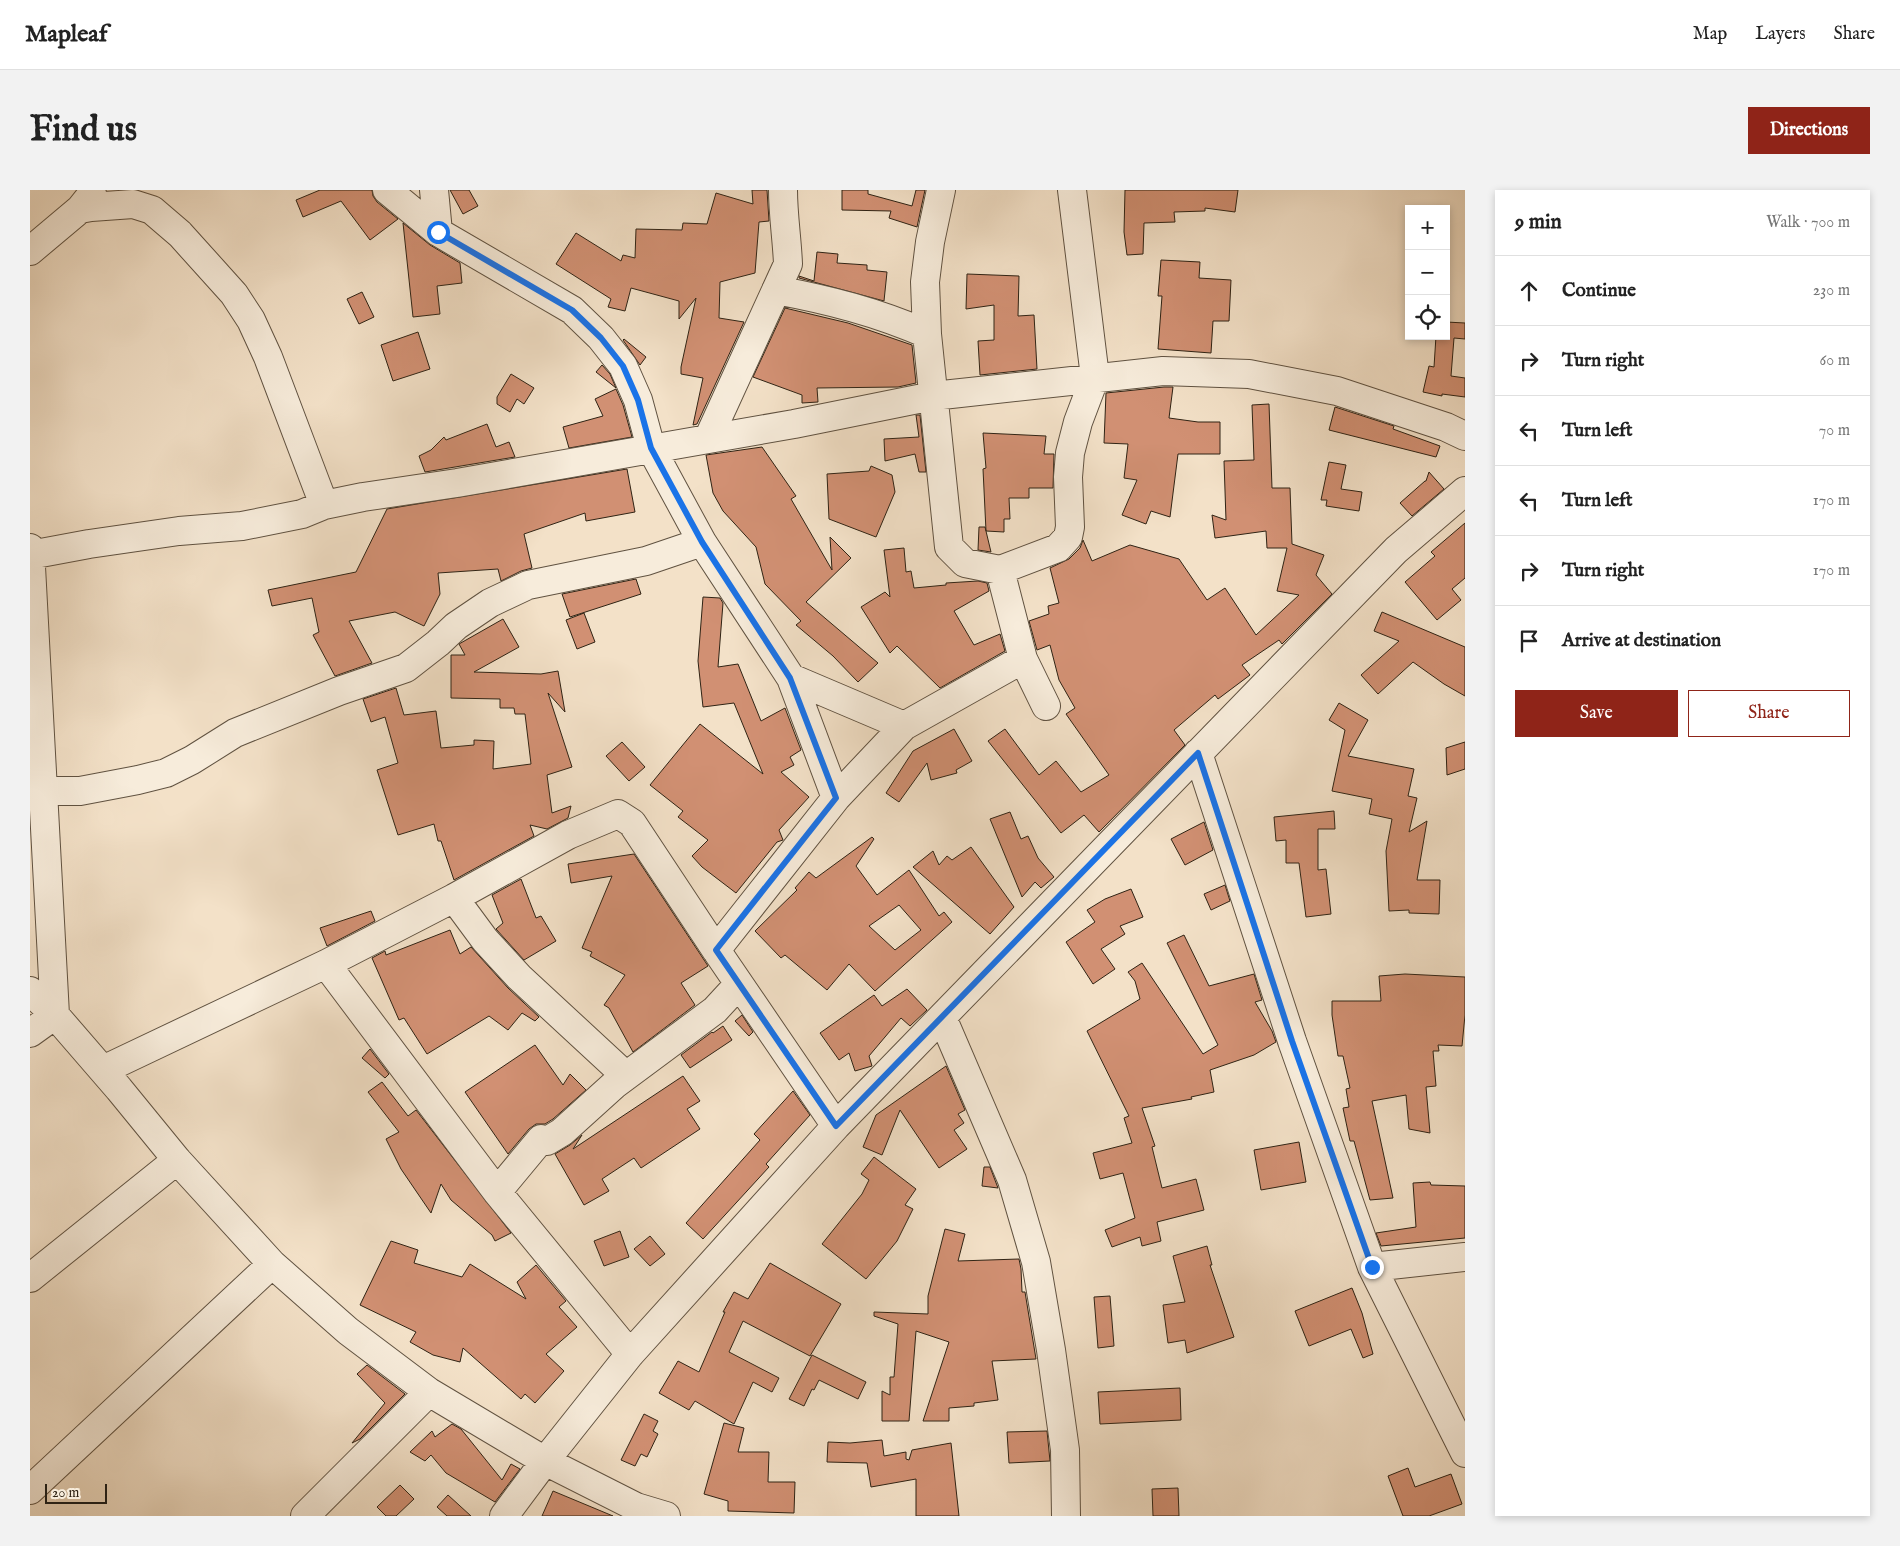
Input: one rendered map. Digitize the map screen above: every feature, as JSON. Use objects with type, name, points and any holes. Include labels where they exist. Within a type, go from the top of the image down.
[{"type":"street","points":[[387,190],[438,232],[572,310],[601,338],[623,366],[638,400],[651,448],[702,542],[790,678],[836,798]]},
{"type":"street","points":[[434,190],[438,232]]},
{"type":"street","points":[[708,439],[788,264],[783,216],[783,190]]},
{"type":"street","points":[[941,190],[930,242],[925,282],[927,334],[949,547],[966,563],[1000,570],[1058,548],[1068,537],[1070,527],[1068,477],[1070,453],[1078,422],[1094,377],[1072,190]]},
{"type":"street","points":[[30,250],[87,200],[91,206],[133,204],[152,210],[180,234],[234,294],[251,320],[268,357],[324,505]]},
{"type":"street","points":[[776,290],[864,310],[894,319],[927,334]]},
{"type":"street","points":[[30,555],[179,531],[242,526],[302,514],[324,505],[363,496],[457,483],[794,424],[933,396],[1163,370],[1249,374],[1337,390],[1446,427],[1465,436]]},
{"type":"street","points":[[504,1516],[630,1354],[836,1126],[1396,550],[1465,491]]},
{"type":"street","points":[[43,791],[80,791],[166,773],[192,760],[235,733],[339,691],[406,668],[456,626],[483,608],[528,585],[646,561],[702,542]]},
{"type":"street","points":[[30,548],[55,1015]]},
{"type":"street","points":[[1000,570],[1023,659],[1046,706]]},
{"type":"street","points":[[716,950],[836,798],[904,726],[1023,659]]},
{"type":"street","points":[[790,678],[904,726]]},
{"type":"street","points":[[1198,753],[1292,1041],[1372,1267],[1465,1452]]},
{"type":"street","points":[[103,1070],[326,964],[454,898],[568,835],[618,814],[632,823],[836,1126]]},
{"type":"street","points":[[454,898],[485,940],[520,978],[626,1076]]},
{"type":"street","points":[[326,964],[497,1192],[630,1354]]},
{"type":"street","points":[[497,1192],[541,1139],[547,1141],[562,1132],[626,1076],[715,1010],[739,984]]},
{"type":"street","points":[[30,991],[55,1015],[177,1160],[272,1264],[348,1331],[429,1392],[545,1461],[636,1506],[666,1516]]},
{"type":"street","points":[[30,1033],[55,1015]]},
{"type":"street","points":[[942,1018],[1012,1180],[1036,1262],[1065,1450],[1066,1516]]},
{"type":"street","points":[[30,1278],[177,1160]]},
{"type":"street","points":[[1372,1267],[1465,1257]]},
{"type":"street","points":[[30,1490],[272,1264]]},
{"type":"street","points":[[305,1516],[429,1392]]},
{"type":"building","points":[[320,190],[372,190],[377,202],[398,219],[370,240],[341,201],[303,217],[296,200]]},
{"type":"building","points":[[450,190],[469,190],[478,206],[463,214]]},
{"type":"building","points":[[752,190],[767,190],[769,221],[759,222],[755,273],[720,282],[719,318],[744,322],[697,424],[693,425],[703,378],[681,374],[681,367],[696,298],[679,319],[679,301],[631,288],[625,311],[608,307],[611,299],[556,264],[576,233],[621,261],[623,255],[635,258],[636,229],[682,230],[683,223],[707,224],[716,193],[753,204]]},
{"type":"building","points":[[842,190],[868,190],[868,194],[912,206],[916,190],[925,190],[917,227],[889,218],[891,211],[842,210]]},
{"type":"building","points":[[1125,190],[1238,190],[1235,212],[1205,208],[1205,211],[1174,212],[1175,222],[1144,223],[1143,254],[1127,255],[1124,232]]},
{"type":"building","points":[[403,223],[430,245],[460,263],[462,283],[437,286],[440,314],[413,317]]},
{"type":"building","points":[[817,252],[838,254],[837,263],[867,265],[867,270],[887,272],[884,301],[799,278],[799,276],[814,281]]},
{"type":"building","points":[[1161,260],[1200,262],[1199,278],[1231,280],[1229,321],[1213,321],[1211,353],[1158,349],[1162,296],[1158,296]]},
{"type":"building","points":[[967,274],[1019,276],[1018,316],[1034,315],[1037,369],[980,375],[978,341],[994,340],[994,305],[966,309]]},
{"type":"building","points":[[362,292],[374,317],[359,324],[347,299]]},
{"type":"building","points":[[785,308],[848,323],[912,345],[916,383],[898,387],[817,388],[818,402],[802,403],[802,395],[753,377]]},
{"type":"building","points":[[1450,322],[1465,323],[1465,339],[1454,338],[1451,376],[1465,378],[1465,397],[1442,394],[1442,396],[1423,392],[1429,366],[1434,367],[1436,340],[1450,340]]},
{"type":"building","points":[[418,332],[430,369],[393,381],[381,345]]},
{"type":"building","points":[[623,340],[646,357],[640,365]]},
{"type":"building","points":[[602,365],[610,374],[616,388],[596,372]]},
{"type":"building","points":[[511,374],[534,388],[524,404],[517,399],[510,412],[497,404],[497,397]]},
{"type":"building","points":[[1173,387],[1169,418],[1198,422],[1220,422],[1220,454],[1178,454],[1170,517],[1151,511],[1146,524],[1122,515],[1137,480],[1124,478],[1128,444],[1104,443],[1106,393]]},
{"type":"building","points":[[616,389],[623,405],[632,437],[569,448],[563,427],[603,416],[595,399]]},
{"type":"building","points":[[1269,404],[1272,488],[1290,488],[1292,544],[1324,555],[1316,575],[1332,594],[1282,644],[1279,640],[1242,665],[1250,675],[1218,699],[1215,695],[1174,730],[1185,745],[1099,832],[1084,815],[1061,833],[988,741],[1005,729],[1039,775],[1056,761],[1081,792],[1109,775],[1066,714],[1075,708],[1059,680],[1050,645],[1037,650],[1029,621],[1049,614],[1048,606],[1059,603],[1050,568],[1069,559],[1080,548],[1083,540],[1092,561],[1130,545],[1179,559],[1207,600],[1225,588],[1256,635],[1299,595],[1277,591],[1287,548],[1267,548],[1266,531],[1215,538],[1212,515],[1226,520],[1224,461],[1254,460],[1252,405]]},
{"type":"building","points":[[1335,407],[1394,426],[1393,429],[1440,446],[1436,457],[1329,430]]},
{"type":"building","points":[[916,415],[920,415],[926,472],[919,472],[915,454],[885,461],[884,439],[919,437]]},
{"type":"building","points":[[487,424],[496,447],[509,442],[515,457],[425,472],[419,456],[431,450],[444,437],[446,440]]},
{"type":"building","points":[[983,433],[1046,436],[1044,454],[1054,454],[1053,488],[1029,488],[1029,498],[1009,498],[1010,519],[1004,519],[1004,532],[986,531],[983,469],[986,468]]},
{"type":"building","points":[[762,447],[796,496],[791,499],[832,570],[830,537],[851,558],[806,602],[878,663],[858,682],[833,656],[796,625],[801,621],[765,584],[756,547],[723,511],[713,493],[706,455]]},
{"type":"building","points":[[1329,462],[1346,465],[1341,489],[1362,492],[1359,511],[1326,506],[1327,500],[1321,500]]},
{"type":"building","points":[[871,466],[892,475],[895,492],[876,537],[829,519],[827,474],[869,471]]},
{"type":"building","points":[[627,469],[635,512],[586,521],[585,513],[524,534],[532,568],[501,581],[498,569],[438,573],[440,594],[424,626],[395,612],[349,621],[372,663],[335,676],[313,635],[319,632],[312,598],[272,606],[268,590],[356,572],[387,509]]},
{"type":"building","points":[[1429,472],[1444,489],[1412,516],[1400,503],[1426,481]]},
{"type":"building","points":[[1465,523],[1465,578],[1452,589],[1461,600],[1437,620],[1405,582],[1435,556],[1431,552]]},
{"type":"building","points":[[979,527],[985,527],[991,552],[978,550]]},
{"type":"building","points":[[904,548],[906,572],[911,571],[914,588],[946,585],[946,583],[978,581],[987,583],[989,591],[954,611],[974,645],[1000,634],[1005,651],[940,688],[897,646],[890,653],[861,607],[885,592],[890,597],[884,550]]},
{"type":"building","points":[[636,579],[641,594],[570,617],[562,594]]},
{"type":"building","points":[[703,597],[720,598],[723,603],[718,667],[738,664],[761,721],[785,708],[801,750],[790,757],[794,765],[781,772],[809,797],[779,830],[783,840],[777,842],[736,893],[702,867],[692,856],[708,840],[678,817],[683,811],[650,785],[700,724],[763,774],[734,703],[703,707],[698,661]]},
{"type":"building","points":[[1382,612],[1465,647],[1465,696],[1413,662],[1378,694],[1361,675],[1399,641],[1374,631]]},
{"type":"building","points":[[584,613],[595,642],[577,649],[566,620]]},
{"type":"building","points":[[503,619],[519,647],[474,672],[541,674],[558,671],[565,712],[548,693],[572,767],[547,775],[552,813],[571,806],[568,818],[547,829],[530,825],[534,836],[454,880],[441,841],[438,841],[434,824],[398,835],[377,770],[398,763],[385,717],[371,722],[363,699],[396,688],[404,715],[436,711],[441,748],[474,745],[474,740],[494,741],[493,769],[531,764],[525,714],[515,714],[514,708],[500,708],[500,699],[451,698],[451,655],[465,655],[459,644]]},
{"type":"building","points":[[1339,703],[1368,720],[1348,756],[1414,769],[1408,796],[1417,798],[1409,832],[1427,821],[1417,880],[1440,880],[1439,914],[1409,913],[1409,910],[1389,911],[1386,851],[1392,819],[1369,814],[1372,799],[1332,791],[1345,730],[1329,720]]},
{"type":"building","points":[[954,729],[972,761],[956,770],[957,773],[931,780],[927,763],[899,802],[886,793],[913,751]]},
{"type":"building","points":[[622,742],[645,767],[629,781],[606,756]]},
{"type":"building","points":[[1465,742],[1465,769],[1447,775],[1446,748]]},
{"type":"building","points":[[1334,811],[1335,829],[1318,829],[1318,870],[1326,869],[1331,914],[1306,917],[1299,863],[1286,863],[1286,840],[1276,841],[1274,817]]},
{"type":"building","points":[[1010,812],[1021,839],[1028,836],[1038,858],[1054,877],[1041,888],[1035,882],[1022,897],[990,819]]},
{"type":"building","points":[[1204,822],[1213,850],[1185,865],[1171,839]]},
{"type":"building","points":[[872,837],[874,839],[856,866],[877,895],[909,870],[939,916],[944,912],[952,922],[875,991],[849,964],[827,990],[785,955],[781,958],[755,931],[797,890],[795,888],[809,872],[816,878]],"holes":[[[899,905],[921,930],[895,950],[869,926]]]},
{"type":"building","points":[[971,847],[1014,907],[990,934],[913,867],[933,851],[939,865],[947,856],[952,860]]},
{"type":"building","points":[[634,854],[708,966],[681,983],[695,1005],[633,1052],[609,1008],[604,1005],[625,975],[590,956],[592,952],[582,948],[612,876],[571,883],[568,864]]},
{"type":"building","points":[[521,879],[536,918],[541,916],[556,941],[524,960],[496,929],[503,923],[492,895]]},
{"type":"building","points":[[1225,885],[1230,901],[1211,910],[1204,894]]},
{"type":"building","points":[[1131,889],[1143,917],[1120,926],[1125,934],[1101,949],[1115,969],[1093,984],[1066,942],[1095,922],[1087,910],[1105,899]]},
{"type":"building","points":[[371,911],[375,921],[327,946],[320,928]]},
{"type":"building","points":[[450,930],[460,954],[471,947],[508,988],[539,1017],[535,1021],[522,1013],[508,1030],[489,1016],[427,1054],[404,1018],[399,1020],[372,958],[385,951],[386,955]]},
{"type":"building","points":[[1184,935],[1209,986],[1254,974],[1262,1000],[1255,1002],[1272,1031],[1276,1042],[1254,1055],[1210,1070],[1214,1092],[1191,1097],[1192,1099],[1142,1108],[1155,1146],[1152,1147],[1162,1188],[1196,1179],[1204,1210],[1157,1222],[1161,1241],[1142,1246],[1140,1237],[1112,1247],[1105,1230],[1135,1218],[1123,1173],[1100,1179],[1093,1153],[1132,1143],[1124,1118],[1129,1116],[1087,1031],[1140,999],[1135,981],[1128,972],[1142,963],[1203,1054],[1218,1045],[1167,943]]},
{"type":"building","points":[[1405,974],[1465,977],[1465,1015],[1462,1046],[1438,1045],[1439,1051],[1433,1051],[1436,1086],[1426,1087],[1430,1133],[1409,1129],[1406,1095],[1372,1101],[1393,1198],[1370,1200],[1354,1141],[1350,1141],[1343,1108],[1349,1107],[1346,1089],[1350,1088],[1343,1056],[1338,1056],[1332,1015],[1332,1001],[1381,1001],[1379,976]]},
{"type":"building","points":[[907,989],[927,1010],[910,1026],[901,1018],[869,1056],[872,1066],[855,1071],[849,1053],[839,1060],[820,1033],[874,995],[882,1006]]},
{"type":"building","points":[[742,1015],[753,1032],[749,1036],[735,1021]]},
{"type":"building","points":[[723,1026],[732,1040],[690,1068],[681,1055]]},
{"type":"building","points":[[535,1045],[563,1085],[570,1074],[586,1090],[553,1119],[545,1124],[536,1124],[529,1129],[508,1154],[465,1092]]},
{"type":"building","points":[[370,1049],[389,1074],[385,1078],[362,1058]]},
{"type":"building","points":[[946,1066],[965,1110],[958,1114],[964,1123],[954,1130],[967,1149],[939,1168],[900,1110],[882,1155],[863,1147],[876,1115]]},
{"type":"building","points":[[683,1076],[700,1101],[687,1109],[700,1129],[641,1168],[634,1158],[602,1179],[609,1191],[584,1205],[555,1154],[582,1135],[573,1149]]},
{"type":"building","points":[[382,1082],[408,1116],[416,1110],[511,1233],[495,1241],[492,1235],[451,1200],[441,1184],[431,1213],[401,1169],[386,1139],[399,1132],[368,1092]]},
{"type":"building","points":[[793,1091],[810,1115],[766,1164],[769,1167],[703,1239],[686,1223],[760,1140],[754,1134]]},
{"type":"building","points":[[1299,1142],[1306,1182],[1261,1190],[1254,1150]]},
{"type":"building","points":[[874,1157],[916,1189],[905,1205],[913,1209],[897,1241],[866,1279],[822,1244],[862,1194],[869,1180],[861,1174]]},
{"type":"building","points":[[984,1167],[990,1167],[998,1188],[982,1186]]},
{"type":"building","points":[[1430,1182],[1431,1185],[1465,1186],[1465,1238],[1381,1246],[1376,1233],[1416,1227],[1413,1183]]},
{"type":"building","points":[[945,1229],[965,1234],[958,1261],[1019,1259],[1022,1292],[1025,1292],[1036,1359],[992,1361],[998,1400],[974,1403],[974,1406],[949,1408],[949,1421],[923,1421],[949,1342],[916,1331],[909,1421],[882,1421],[882,1391],[890,1395],[890,1377],[894,1377],[898,1324],[874,1316],[874,1312],[928,1314],[928,1296]]},
{"type":"building","points":[[620,1231],[629,1257],[604,1266],[594,1241]]},
{"type":"building","points":[[650,1236],[665,1254],[650,1266],[634,1249]]},
{"type":"building","points":[[391,1241],[418,1250],[414,1263],[462,1277],[470,1264],[526,1299],[517,1282],[536,1265],[566,1301],[559,1307],[577,1327],[546,1354],[564,1371],[535,1403],[525,1394],[521,1399],[463,1348],[460,1362],[433,1355],[410,1342],[416,1332],[360,1305]]},
{"type":"building","points":[[1207,1246],[1212,1265],[1210,1265],[1234,1337],[1187,1353],[1185,1340],[1168,1343],[1163,1305],[1185,1302],[1173,1256]]},
{"type":"building","points":[[770,1263],[841,1304],[810,1356],[743,1321],[729,1352],[779,1378],[772,1392],[753,1382],[734,1424],[695,1401],[689,1410],[659,1393],[678,1361],[699,1372],[725,1312],[723,1312],[734,1292],[748,1299]]},
{"type":"building","points":[[1352,1288],[1362,1313],[1373,1354],[1363,1358],[1351,1329],[1309,1346],[1295,1311]]},
{"type":"building","points":[[1110,1296],[1114,1346],[1098,1348],[1094,1297]]},
{"type":"building","points":[[812,1355],[866,1382],[858,1399],[819,1380],[814,1390],[812,1389],[804,1406],[789,1399]]},
{"type":"building","points":[[367,1365],[405,1394],[360,1439],[352,1443],[385,1403],[357,1374]]},
{"type":"building","points":[[1180,1388],[1181,1420],[1100,1424],[1098,1392]]},
{"type":"building","points":[[644,1414],[658,1421],[653,1431],[658,1434],[647,1457],[641,1454],[635,1466],[621,1460]]},
{"type":"building","points":[[724,1423],[744,1428],[738,1452],[769,1452],[768,1482],[795,1482],[794,1513],[728,1511],[728,1501],[704,1494]]},
{"type":"building","points":[[452,1424],[461,1429],[502,1480],[511,1464],[520,1469],[495,1502],[446,1473],[431,1455],[425,1461],[410,1452],[432,1431],[435,1437]]},
{"type":"building","points":[[1047,1431],[1050,1461],[1009,1463],[1007,1432]]},
{"type":"building","points":[[882,1440],[884,1456],[906,1452],[906,1459],[909,1460],[912,1450],[951,1443],[959,1516],[916,1516],[916,1479],[871,1487],[867,1463],[827,1462],[828,1442],[850,1443]]},
{"type":"building","points":[[1408,1468],[1415,1487],[1451,1474],[1462,1504],[1429,1516],[1403,1516],[1388,1476]]},
{"type":"building","points":[[400,1485],[414,1499],[396,1516],[386,1516],[377,1507]]},
{"type":"building","points":[[1178,1488],[1179,1516],[1153,1516],[1152,1489]]},
{"type":"building","points":[[553,1491],[613,1516],[542,1516]]},
{"type":"building","points":[[448,1495],[471,1516],[447,1516],[437,1507]]},
{"type":"route","points":[[438,232],[572,310],[601,338],[623,366],[638,400],[651,448],[702,542],[790,678],[836,798],[716,950],[836,1126],[1198,753],[1292,1041],[1372,1267]]}]
